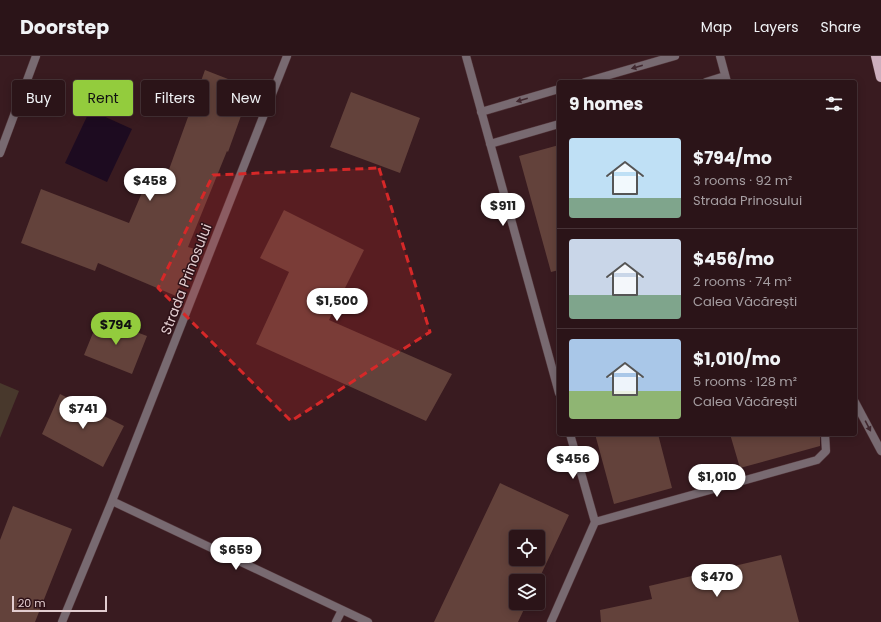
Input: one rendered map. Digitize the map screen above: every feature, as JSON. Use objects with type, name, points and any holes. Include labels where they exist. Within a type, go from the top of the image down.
[{"type":"main road","points":[[876,56],[881,77]]},
{"type":"street","points":[[0,152],[36,56]]},
{"type":"street","name":"Strada Prinosului","points":[[62,622],[112,501],[287,56]]},
{"type":"street","points":[[466,56],[557,386]]},
{"type":"street","points":[[592,80],[675,56]]},
{"type":"street","points":[[720,56],[726,79]]},
{"type":"street","points":[[481,112],[557,90]]},
{"type":"street","points":[[490,144],[557,125]]},
{"type":"street","points":[[857,406],[881,451]]},
{"type":"street","points":[[551,622],[595,522],[571,436]]},
{"type":"street","points":[[595,522],[817,460],[826,451],[825,436]]},
{"type":"street","points":[[112,501],[368,622]]},
{"type":"street","points":[[336,622],[342,610]]},
{"type":"highlighted area","points":[[379,168],[430,332],[291,421],[158,288],[213,175]]},
{"type":"shaded area","points":[[87,116],[103,116],[132,129],[107,182],[65,163]]},
{"type":"shaded area","points":[[0,383],[19,391],[0,438]]},
{"type":"building","points":[[205,70],[231,80],[217,80],[217,116],[241,116],[228,152],[227,151],[188,247],[195,249],[176,296],[98,263],[95,271],[21,243],[41,189],[129,223],[152,169],[167,175],[188,116],[209,116],[209,80],[201,80]]},
{"type":"building","points":[[351,92],[420,118],[400,173],[330,147]]},
{"type":"building","points":[[557,146],[557,270],[551,272],[519,156]]},
{"type":"building","points":[[284,210],[364,250],[329,320],[452,374],[426,421],[256,344],[289,272],[260,258]]},
{"type":"building","points":[[99,318],[147,336],[132,374],[84,355]]},
{"type":"building","points":[[60,394],[124,426],[103,467],[42,434]]},
{"type":"building","points":[[596,436],[659,436],[672,488],[614,504]]},
{"type":"building","points":[[731,436],[820,436],[820,446],[740,468]]},
{"type":"building","points":[[500,483],[569,515],[541,574],[509,574],[509,610],[524,610],[518,622],[434,622]]},
{"type":"building","points":[[13,506],[72,529],[35,622],[0,622],[0,540]]},
{"type":"building","points":[[781,555],[799,622],[601,622],[600,610],[652,599],[649,586]]}]
